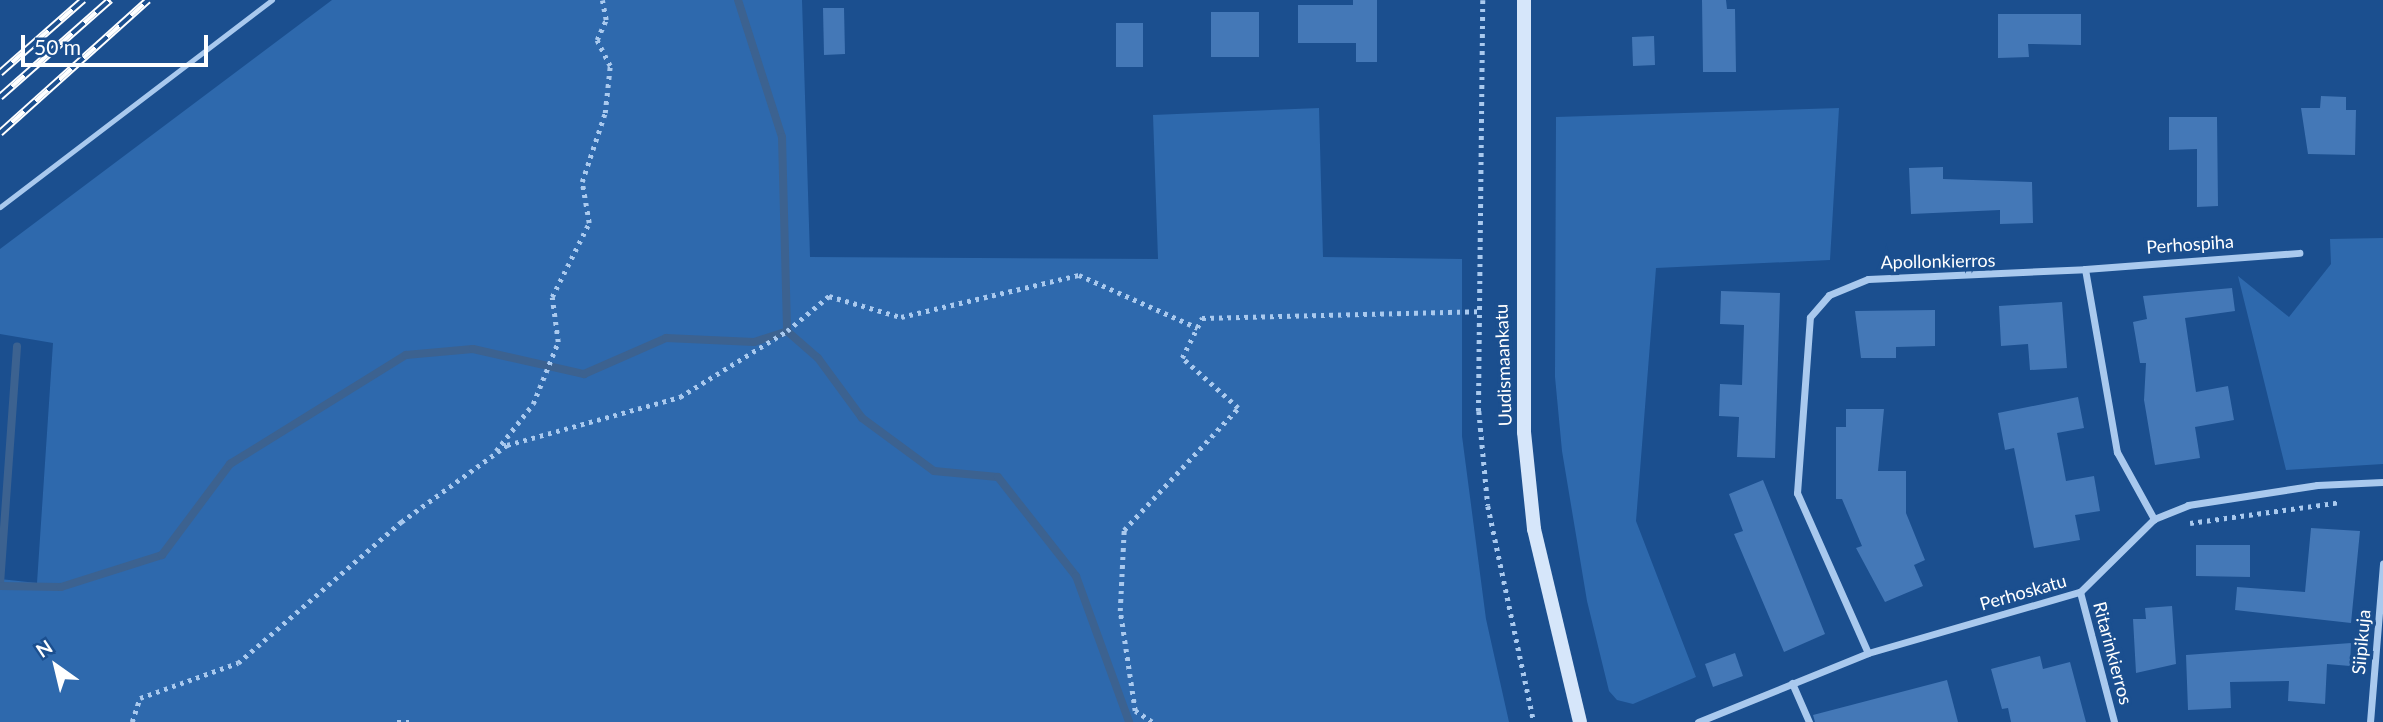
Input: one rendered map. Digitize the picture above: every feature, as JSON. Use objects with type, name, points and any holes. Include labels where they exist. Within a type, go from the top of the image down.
[{"type":"street","name":"Uudismaankatu","points":[[1524,0],[1524,432],[1534,528],[1580,722]]},
{"type":"street","name":"Perhospiha","points":[[2085,269],[2299,253]]},
{"type":"street","points":[[2085,269],[2117,452],[2154,519]]},
{"type":"street","name":"Apollonkierros","points":[[1868,653],[1797,493],[1810,317],[1829,295],[1868,279],[2085,269]]},
{"type":"street","name":"Perhoskatu","points":[[1698,722],[1868,653],[2080,592],[2154,519],[2188,505],[2317,485],[2383,482]]},
{"type":"street","name":"Siipikuja","points":[[2370,722],[2383,564]]},
{"type":"street","name":"Ritarinkierros","points":[[2080,592],[2115,722]]},
{"type":"street","points":[[1792,682],[1809,722]]},
{"type":"lane","points":[[0,207],[272,0]]},
{"type":"path","points":[[492,456],[533,404],[558,342],[551,297],[589,223],[582,182],[605,113],[610,66],[597,40],[606,20],[602,0]]},
{"type":"path","points":[[1483,0],[1479,311],[1488,506],[1534,722]]},
{"type":"path","points":[[132,722],[140,698],[238,663],[401,522],[507,445],[680,397],[787,331],[829,296],[901,317],[1079,275],[1198,328]]},
{"type":"path","points":[[1152,722],[1135,711],[1120,611],[1124,530],[1238,408],[1182,358],[1202,318],[1479,311]]},
{"type":"path","points":[[397,722],[411,722]]},
{"type":"shaded area","points":[[332,0],[802,0],[810,257],[1158,259],[1153,115],[1319,108],[1323,257],[1462,259],[1462,436],[1486,619],[1509,722],[0,722],[0,579],[37,583],[53,343],[0,334],[0,249]]},
{"type":"shaded area","points":[[1839,108],[1830,260],[1656,268],[1636,521],[1696,677],[1633,704],[1617,700],[1609,691],[1587,601],[1562,451],[1555,377],[1556,117]]},
{"type":"shaded area","points":[[2383,238],[2383,464],[2286,470],[2238,276],[2289,317],[2331,264],[2330,239]]},
{"type":"building","points":[[1353,0],[1377,0],[1377,62],[1356,62],[1356,43],[1298,43],[1298,5],[1353,5]]},
{"type":"building","points":[[1702,0],[1726,0],[1727,9],[1735,9],[1736,72],[1703,72]]},
{"type":"building","points":[[823,8],[844,8],[845,54],[824,55]]},
{"type":"building","points":[[1211,12],[1259,12],[1259,57],[1211,57]]},
{"type":"building","points":[[1998,14],[2081,14],[2081,45],[2028,44],[2029,57],[1998,58]]},
{"type":"building","points":[[1116,23],[1143,23],[1143,67],[1116,67]]},
{"type":"building","points":[[1654,36],[1655,65],[1633,66],[1632,37]]},
{"type":"building","points":[[2321,96],[2346,97],[2346,110],[2356,110],[2355,155],[2308,154],[2301,108],[2320,108]]},
{"type":"building","points":[[2169,117],[2217,117],[2218,206],[2197,207],[2197,149],[2169,150]]},
{"type":"building","points":[[1943,167],[1943,179],[2032,182],[2033,223],[2000,224],[2000,210],[1911,214],[1909,168]]},
{"type":"building","points":[[2232,288],[2235,311],[2185,318],[2196,392],[2228,386],[2234,420],[2195,427],[2200,458],[2155,465],[2144,400],[2146,363],[2140,363],[2133,322],[2147,319],[2143,296]]},
{"type":"building","points":[[1721,291],[1780,293],[1775,458],[1737,457],[1739,417],[1719,416],[1720,384],[1742,385],[1744,325],[1720,324]]},
{"type":"building","points":[[2062,302],[2067,368],[2030,370],[2028,344],[2001,346],[1999,306]]},
{"type":"building","points":[[1935,310],[1935,346],[1896,347],[1896,358],[1861,358],[1855,311]]},
{"type":"building","points":[[2078,397],[2084,428],[2057,433],[2066,481],[2094,476],[2100,511],[2075,515],[2080,540],[2034,548],[2014,448],[2005,450],[1998,413]]},
{"type":"building","points":[[1846,409],[1884,409],[1878,471],[1906,471],[1906,513],[1925,560],[1914,565],[1923,586],[1885,602],[1856,548],[1862,546],[1842,499],[1836,499],[1836,427],[1846,427]]},
{"type":"building","points":[[1763,480],[1825,634],[1784,652],[1734,534],[1743,531],[1729,494]]},
{"type":"building","points":[[2311,528],[2360,531],[2351,623],[2235,610],[2237,587],[2305,592]]},
{"type":"building","points":[[2196,545],[2250,545],[2250,577],[2196,576]]},
{"type":"building","points":[[2172,606],[2176,664],[2136,673],[2133,619],[2146,619],[2145,608]]},
{"type":"building","points":[[2351,643],[2350,666],[2327,664],[2325,704],[2288,701],[2289,681],[2230,682],[2231,708],[2188,710],[2186,655]]},
{"type":"building","points":[[1735,653],[1743,676],[1713,687],[1705,664]]},
{"type":"building","points":[[2040,656],[2043,669],[2070,662],[2086,722],[2011,722],[2008,708],[2002,709],[1991,669]]},
{"type":"building","points":[[1947,680],[1958,722],[1815,722],[1813,715]]},
{"type":"waterway","points":[[738,0],[782,137],[787,331],[818,358],[862,418],[934,471],[998,477],[1076,576],[1129,722]]},
{"type":"waterway","points":[[0,586],[61,587],[162,555],[230,464],[406,355],[473,349],[584,374],[666,338],[754,342],[787,331]]},
{"type":"waterway","points":[[0,584],[17,347]]},
{"type":"railway","points":[[0,73],[83,0]]},
{"type":"railway","points":[[0,97],[110,0]]},
{"type":"railway","points":[[0,133],[148,0]]}]
